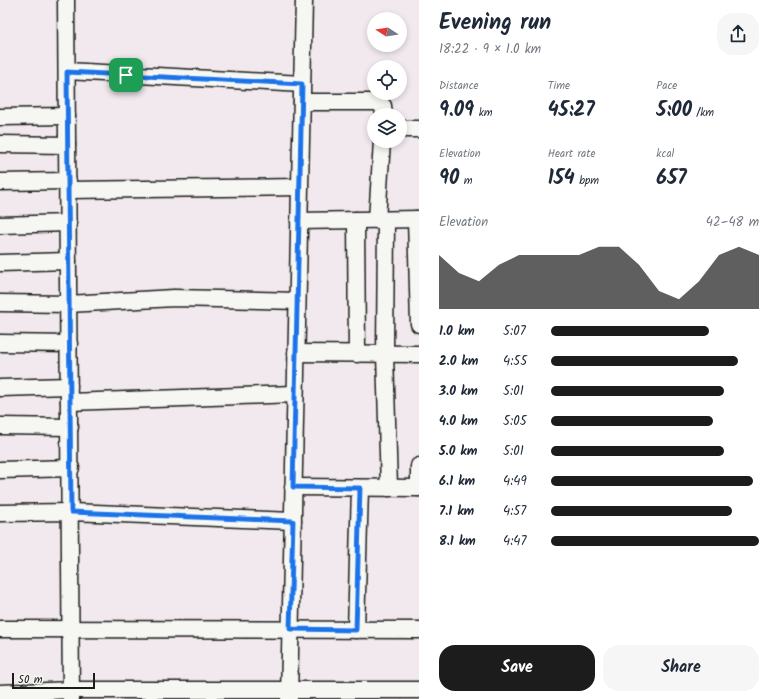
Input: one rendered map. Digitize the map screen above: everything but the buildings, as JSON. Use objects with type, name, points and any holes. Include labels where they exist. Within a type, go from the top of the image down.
[{"type":"street","points":[[66,0],[71,512],[71,694]]},
{"type":"street","points":[[289,694],[304,0]]},
{"type":"street","points":[[67,72],[302,84]]},
{"type":"street","points":[[302,102],[377,102],[383,106],[383,108]]},
{"type":"street","points":[[0,116],[67,116]]},
{"type":"street","points":[[407,129],[419,128]]},
{"type":"street","points":[[0,144],[67,145]]},
{"type":"street","points":[[382,148],[381,220],[390,488]]},
{"type":"street","points":[[0,182],[68,185],[300,187]]},
{"type":"street","points":[[299,221],[417,219],[419,324]]},
{"type":"street","points":[[356,220],[357,354]]},
{"type":"street","points":[[0,225],[68,223]]},
{"type":"street","points":[[0,263],[68,261]]},
{"type":"street","points":[[0,303],[68,304],[174,298],[297,301]]},
{"type":"street","points":[[0,343],[69,344]]},
{"type":"street","points":[[296,353],[419,354]]},
{"type":"street","points":[[0,388],[69,386]]},
{"type":"street","points":[[69,402],[295,394]]},
{"type":"street","points":[[0,426],[70,427]]},
{"type":"street","points":[[293,487],[419,488],[419,466]]},
{"type":"street","points":[[0,470],[70,468]]},
{"type":"street","points":[[356,630],[360,488]]},
{"type":"street","points":[[0,513],[71,512],[293,521]]},
{"type":"street","points":[[0,629],[419,630]]},
{"type":"street","points":[[0,693],[289,694],[419,690]]},
{"type":"route","points":[[67,72],[126,75],[302,84],[293,487],[360,488],[356,630],[290,629],[293,521],[71,512],[67,72]]}]
